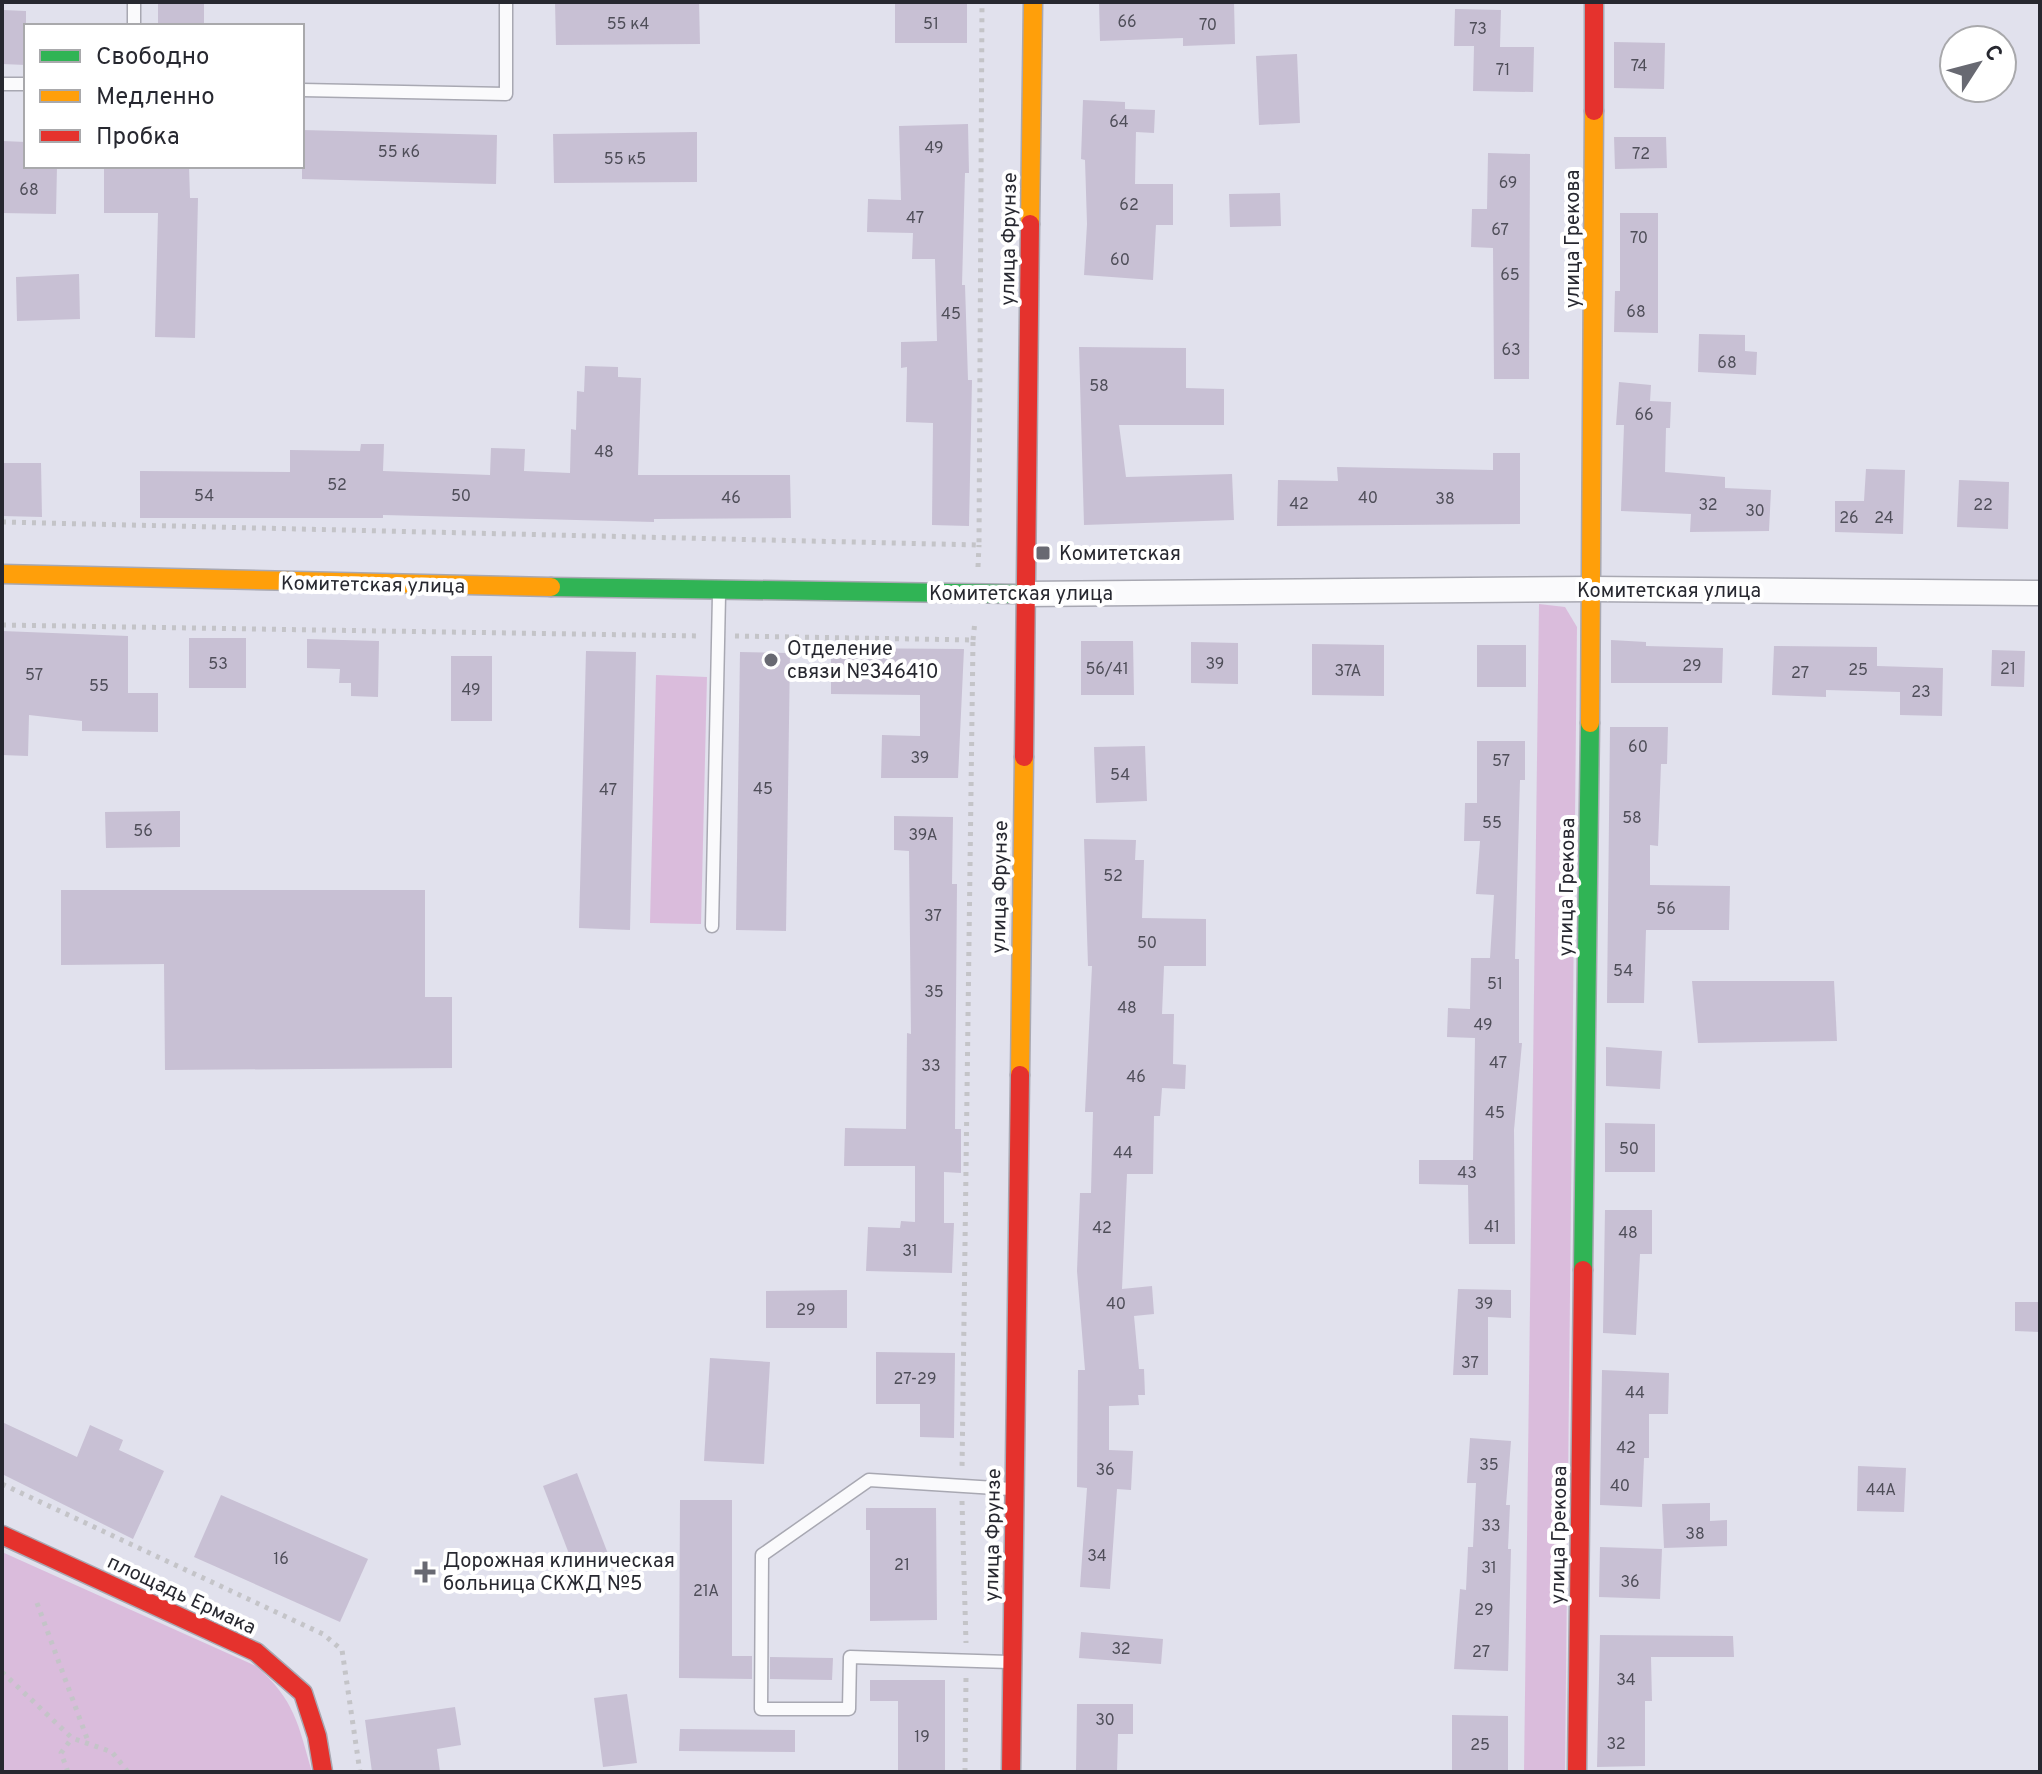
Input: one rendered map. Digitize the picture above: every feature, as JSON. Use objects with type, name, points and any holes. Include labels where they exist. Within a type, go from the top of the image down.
[{"type":"street","name":"улица Фрунзе","points":[[1011,1772],[1033,2]]},
{"type":"street","name":"улица Грекова","points":[[1577,1772],[1592,589],[1594,2]]},
{"type":"street","name":"Комитетская улица","points":[[2,574],[719,591],[1025,594],[1592,589],[2040,593]]},
{"type":"street","name":"площадь Ермака","points":[[2,1535],[256,1652],[303,1693],[317,1736],[323,1772]]},
{"type":"lane","points":[[134,2],[134,24]]},
{"type":"lane","points":[[304,90],[506,94],[506,2]]},
{"type":"lane","points":[[2,84],[24,84]]},
{"type":"lane","points":[[712,926],[719,591]]},
{"type":"lane","points":[[1012,1662],[850,1657],[849,1709],[761,1709],[762,1555],[869,1480],[1014,1489]]},
{"type":"path","points":[[2,522],[979,545],[982,2]]},
{"type":"path","points":[[2,625],[973,640],[961,1486],[966,1661],[965,1772]]},
{"type":"path","points":[[37,1603],[89,1742]]},
{"type":"path","points":[[2,1672],[72,1738],[112,1752],[128,1772]]},
{"type":"path","points":[[68,1772],[61,1753],[65,1742],[72,1738]]},
{"type":"shaded area","points":[[1539,604],[1565,607],[1577,627],[1565,1772],[1524,1772]]},
{"type":"shaded area","points":[[656,675],[707,677],[701,924],[650,923]]},
{"type":"shaded area","points":[[2,1552],[256,1666],[287,1702],[312,1772],[2,1772]]},
{"type":"building","points":[[158,2],[204,2],[204,24],[158,24]]},
{"type":"building","points":[[555,2],[699,2],[700,44],[556,45]]},
{"type":"building","points":[[895,2],[967,2],[967,43],[895,43]]},
{"type":"building","points":[[1099,2],[1234,2],[1235,44],[1183,46],[1183,38],[1100,41]]},
{"type":"building","points":[[1455,9],[1501,10],[1500,47],[1534,47],[1533,92],[1473,91],[1474,46],[1454,46]]},
{"type":"building","points":[[3,10],[26,11],[24,65],[2,64]]},
{"type":"building","points":[[1614,42],[1665,43],[1664,89],[1614,88]]},
{"type":"building","points":[[1297,54],[1300,123],[1259,125],[1256,56]]},
{"type":"building","points":[[1083,100],[1125,102],[1125,109],[1155,110],[1154,133],[1136,132],[1135,184],[1173,184],[1173,225],[1156,225],[1153,280],[1084,275],[1087,224],[1085,160],[1081,159]]},
{"type":"building","points":[[968,124],[969,173],[965,173],[962,285],[965,285],[968,380],[972,380],[969,526],[932,525],[933,423],[906,422],[907,367],[901,368],[901,342],[937,341],[935,259],[912,259],[913,233],[867,232],[868,199],[901,200],[899,126]]},
{"type":"building","points":[[304,130],[497,135],[496,184],[302,179]]},
{"type":"building","points":[[697,132],[697,182],[554,183],[553,134]]},
{"type":"building","points":[[1614,137],[1666,137],[1667,168],[1615,169]]},
{"type":"building","points":[[2,141],[24,142],[24,168],[57,168],[56,214],[2,213]]},
{"type":"building","points":[[1488,153],[1530,154],[1529,379],[1494,379],[1493,248],[1471,247],[1472,209],[1487,209]]},
{"type":"building","points":[[104,168],[189,168],[190,198],[198,198],[195,338],[155,337],[158,213],[104,213]]},
{"type":"building","points":[[1280,193],[1281,226],[1230,227],[1229,194]]},
{"type":"building","points":[[1620,213],[1658,213],[1658,333],[1614,332],[1615,291],[1620,291]]},
{"type":"building","points":[[79,274],[80,319],[17,321],[16,277]]},
{"type":"building","points":[[1699,334],[1745,335],[1745,351],[1757,352],[1756,375],[1698,372]]},
{"type":"building","points":[[1079,347],[1186,348],[1186,388],[1224,389],[1224,425],[1119,425],[1126,477],[1232,474],[1234,520],[1084,525]]},
{"type":"building","points":[[585,366],[618,367],[618,377],[641,378],[638,475],[790,475],[791,518],[654,519],[654,522],[383,515],[383,518],[140,518],[140,471],[290,472],[290,450],[360,451],[361,444],[384,444],[383,471],[490,475],[491,448],[525,449],[524,471],[570,473],[571,429],[576,430],[577,391],[584,392]]},
{"type":"building","points":[[1619,382],[1651,385],[1650,401],[1671,402],[1670,428],[1666,428],[1665,472],[1725,477],[1725,488],[1771,490],[1769,531],[1690,532],[1691,514],[1621,511],[1624,425],[1616,425]]},
{"type":"building","points":[[1493,453],[1520,453],[1520,524],[1277,526],[1278,480],[1338,481],[1337,467],[1493,470]]},
{"type":"building","points":[[2,463],[41,463],[42,517],[2,516]]},
{"type":"building","points":[[1866,469],[1905,470],[1903,534],[1835,532],[1835,501],[1864,501]]},
{"type":"building","points":[[1959,480],[2009,482],[2008,529],[1957,527]]},
{"type":"building","points":[[2,631],[128,636],[128,693],[158,693],[158,732],[82,731],[82,721],[29,715],[28,756],[2,755]]},
{"type":"building","points":[[189,638],[246,638],[246,688],[189,688]]},
{"type":"building","points":[[307,639],[379,641],[378,697],[351,696],[351,683],[339,683],[340,669],[307,668]]},
{"type":"building","points":[[1611,640],[1646,642],[1646,646],[1723,648],[1722,683],[1611,683]]},
{"type":"building","points":[[1081,641],[1133,641],[1134,695],[1081,695]]},
{"type":"building","points":[[1191,642],[1238,643],[1238,684],[1191,683]]},
{"type":"building","points":[[1312,644],[1384,645],[1384,696],[1312,695]]},
{"type":"building","points":[[1477,645],[1526,645],[1526,687],[1477,687]]},
{"type":"building","points":[[1774,646],[1877,647],[1877,666],[1943,668],[1942,716],[1900,715],[1900,692],[1826,690],[1826,697],[1772,695]]},
{"type":"building","points":[[831,648],[964,649],[958,778],[881,778],[882,735],[920,736],[920,695],[831,694]]},
{"type":"building","points":[[1992,650],[2025,651],[2024,687],[1991,686]]},
{"type":"building","points":[[586,651],[636,652],[630,930],[579,928]]},
{"type":"building","points":[[740,652],[790,653],[786,931],[736,930]]},
{"type":"building","points":[[451,656],[492,656],[492,721],[451,721]]},
{"type":"building","points":[[1610,727],[1668,727],[1667,764],[1661,764],[1658,846],[1650,845],[1650,885],[1730,886],[1729,930],[1646,930],[1644,1003],[1607,1003]]},
{"type":"building","points":[[1477,741],[1525,741],[1525,780],[1520,780],[1515,959],[1519,959],[1519,1043],[1522,1043],[1514,1130],[1515,1244],[1469,1244],[1468,1185],[1419,1184],[1419,1160],[1473,1160],[1475,1038],[1447,1037],[1448,1008],[1470,1009],[1471,958],[1490,958],[1494,895],[1476,894],[1480,841],[1464,841],[1465,803],[1477,803]]},
{"type":"building","points":[[1145,746],[1147,801],[1096,803],[1094,747]]},
{"type":"building","points":[[180,811],[180,847],[106,848],[105,812]]},
{"type":"building","points":[[894,816],[953,817],[952,884],[957,884],[955,1129],[961,1129],[961,1173],[944,1172],[944,1223],[954,1223],[952,1273],[866,1271],[868,1227],[900,1228],[901,1221],[915,1222],[915,1166],[844,1166],[845,1128],[906,1129],[907,1033],[911,1034],[909,851],[894,850]]},
{"type":"building","points":[[1084,839],[1136,840],[1135,860],[1144,860],[1142,918],[1206,919],[1206,966],[1164,966],[1162,1014],[1174,1014],[1173,1064],[1186,1065],[1185,1089],[1162,1088],[1160,1116],[1154,1116],[1153,1174],[1127,1174],[1122,1289],[1152,1286],[1154,1314],[1134,1316],[1139,1369],[1144,1369],[1145,1395],[1138,1395],[1139,1405],[1109,1406],[1109,1450],[1133,1451],[1131,1490],[1117,1489],[1110,1589],[1080,1587],[1087,1488],[1077,1487],[1078,1370],[1085,1370],[1077,1271],[1080,1193],[1091,1193],[1093,1112],[1085,1112],[1092,966],[1088,966]]},
{"type":"building","points":[[61,890],[425,890],[425,997],[452,997],[452,1068],[165,1070],[164,964],[61,965]]},
{"type":"building","points":[[1692,981],[1834,981],[1837,1041],[1698,1043]]},
{"type":"building","points":[[1606,1047],[1662,1051],[1660,1089],[1606,1086]]},
{"type":"building","points":[[1605,1123],[1655,1124],[1655,1172],[1605,1172]]},
{"type":"building","points":[[1605,1210],[1652,1210],[1652,1254],[1640,1254],[1636,1335],[1603,1333]]},
{"type":"building","points":[[1458,1289],[1511,1290],[1511,1318],[1488,1317],[1488,1375],[1453,1375]]},
{"type":"building","points":[[847,1290],[847,1328],[766,1328],[766,1291]]},
{"type":"building","points":[[2015,1302],[2040,1302],[2040,1332],[2015,1331]]},
{"type":"building","points":[[876,1352],[955,1353],[954,1438],[920,1437],[920,1404],[876,1404]]},
{"type":"building","points":[[710,1358],[770,1362],[764,1464],[704,1461]]},
{"type":"building","points":[[1602,1370],[1669,1373],[1668,1414],[1649,1414],[1649,1458],[1644,1458],[1642,1507],[1600,1505]]},
{"type":"building","points":[[2,1422],[77,1457],[90,1425],[123,1440],[119,1450],[164,1471],[133,1539],[2,1474]]},
{"type":"building","points":[[1470,1438],[1511,1441],[1506,1505],[1510,1505],[1508,1549],[1511,1549],[1508,1671],[1454,1669],[1460,1589],[1466,1590],[1468,1547],[1473,1547],[1476,1483],[1467,1483]]},
{"type":"building","points":[[1858,1466],[1906,1468],[1904,1512],[1857,1511]]},
{"type":"building","points":[[577,1473],[610,1559],[576,1572],[543,1486]]},
{"type":"building","points":[[221,1495],[368,1559],[340,1622],[194,1557]]},
{"type":"building","points":[[680,1500],[732,1500],[732,1656],[752,1656],[752,1679],[679,1678]]},
{"type":"building","points":[[1710,1503],[1710,1521],[1727,1520],[1727,1546],[1664,1548],[1662,1504]]},
{"type":"building","points":[[866,1508],[936,1508],[937,1620],[870,1621],[870,1530],[866,1530]]},
{"type":"building","points":[[1600,1547],[1662,1549],[1660,1599],[1599,1597]]},
{"type":"building","points":[[1081,1632],[1163,1639],[1161,1664],[1079,1658]]},
{"type":"building","points":[[1600,1635],[1733,1636],[1734,1657],[1651,1657],[1652,1701],[1645,1701],[1645,1766],[1597,1767]]},
{"type":"building","points":[[770,1657],[833,1658],[832,1680],[770,1679]]},
{"type":"building","points":[[870,1680],[945,1680],[945,1772],[898,1772],[898,1701],[870,1701]]},
{"type":"building","points":[[627,1694],[637,1763],[603,1767],[594,1698]]},
{"type":"building","points":[[1077,1704],[1133,1704],[1133,1734],[1118,1734],[1117,1772],[1076,1772]]},
{"type":"building","points":[[455,1707],[461,1745],[437,1749],[440,1772],[372,1772],[365,1720]]},
{"type":"building","points":[[1452,1715],[1508,1716],[1508,1772],[1452,1772]]},
{"type":"building","points":[[680,1729],[795,1730],[795,1752],[679,1751]]},
{"type":"traffic: fast","points":[[551,587],[1025,594]]},
{"type":"traffic: fast","points":[[1583,1270],[1590,723]]},
{"type":"traffic: slow","points":[[1030,224],[1033,2]]},
{"type":"traffic: slow","points":[[1590,723],[1594,111]]},
{"type":"traffic: slow","points":[[2,574],[551,587]]},
{"type":"traffic: slow","points":[[1020,1075],[1024,757]]},
{"type":"traffic: jam","points":[[1594,2],[1594,111]]},
{"type":"traffic: jam","points":[[1024,757],[1030,224]]},
{"type":"traffic: jam","points":[[1011,1772],[1020,1075]]},
{"type":"traffic: jam","points":[[1577,1772],[1583,1270]]},
{"type":"traffic: jam","points":[[2,1535],[256,1652],[303,1693],[317,1736],[323,1772]]},
{"type":"place","name":"Комитетская","points":[[1043,553]]},
{"type":"place","name":"Отделение связи №346410","points":[[771,660]]},
{"type":"place","name":"Дорожная клиническая больница СКЖД №5","points":[[425,1572]]}]
